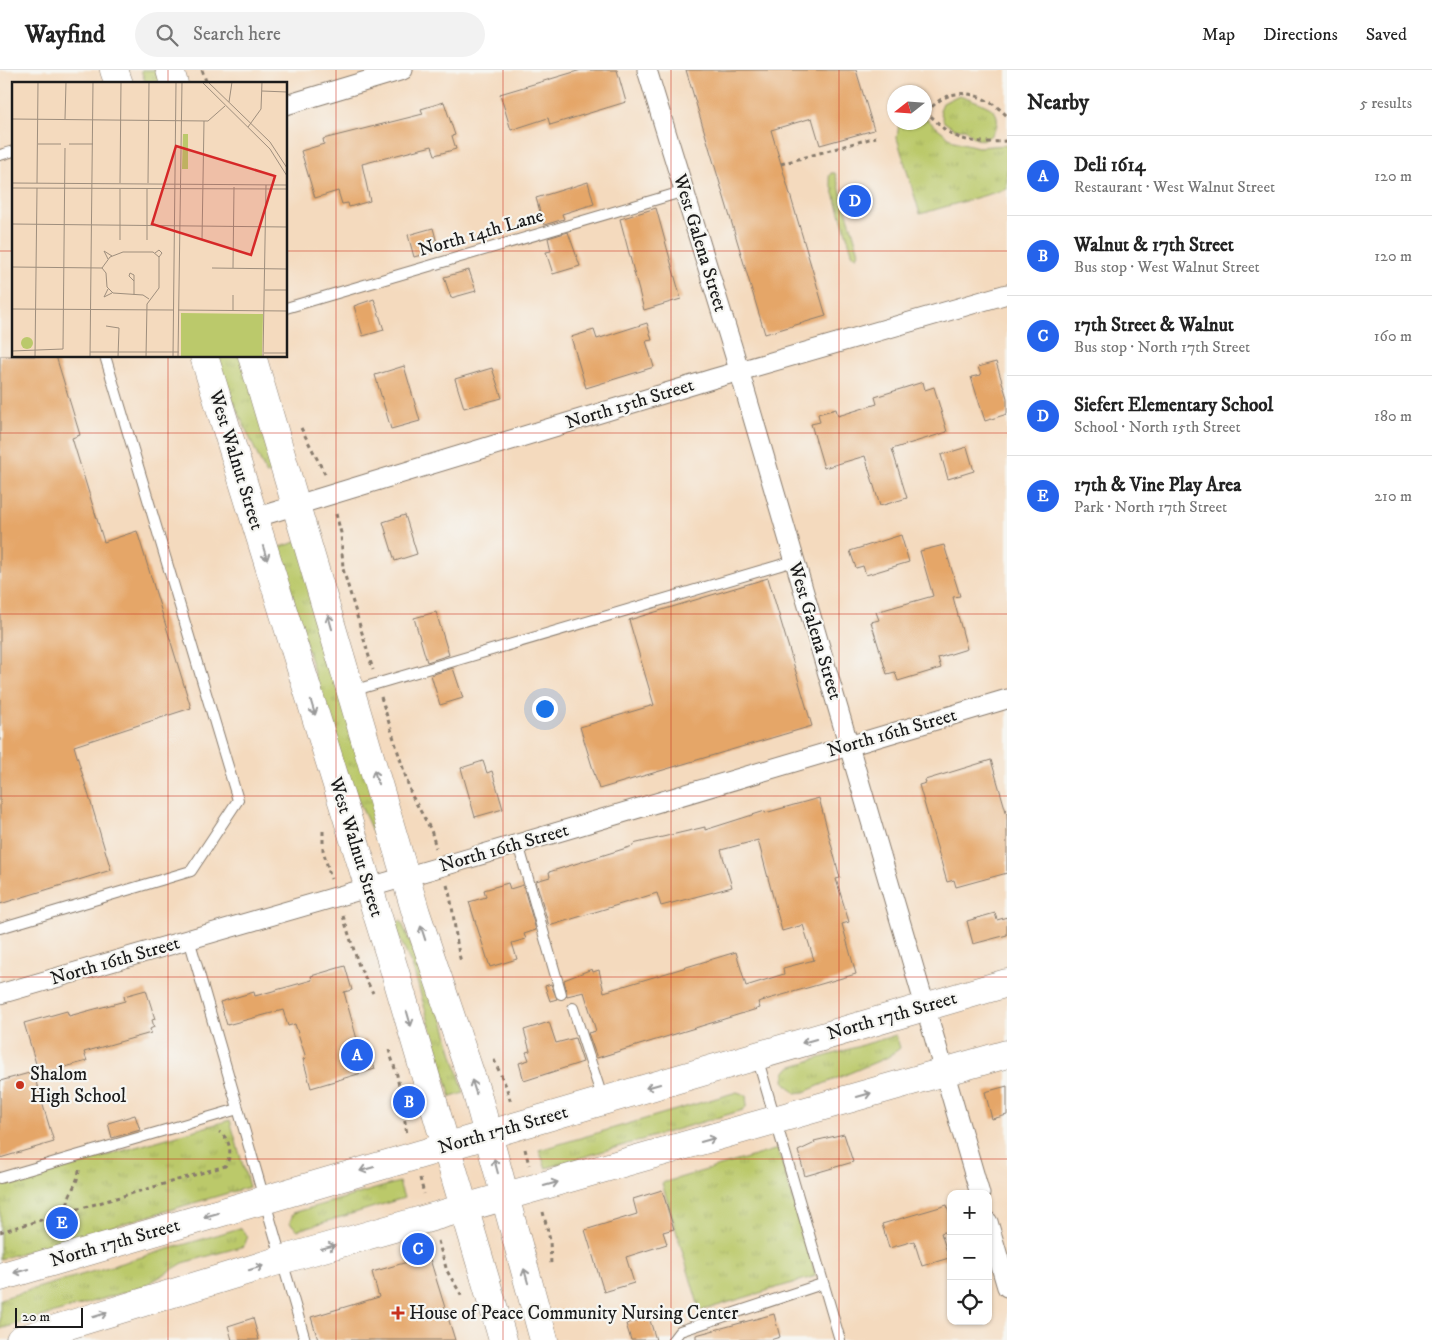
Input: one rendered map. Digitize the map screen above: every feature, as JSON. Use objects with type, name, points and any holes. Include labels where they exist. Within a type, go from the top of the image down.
[{"type":"main road","name":"West Walnut Street","points":[[205,358],[369,887],[503,1340]]},
{"type":"main road","name":"West Walnut Street","points":[[253,358],[406,876],[477,1094],[544,1340]]},
{"type":"main road","name":"North 17th Street","points":[[0,1277],[1007,983]]},
{"type":"main road","points":[[20,1340],[281,1260],[1007,1054]]},
{"type":"street","points":[[288,104],[403,70]]},
{"type":"street","name":"West Galena Street","points":[[647,70],[685,191],[850,746],[979,1190]]},
{"type":"street","name":"North 15th Street","points":[[254,518],[739,372],[1007,294]]},
{"type":"street","name":"North 16th Street","points":[[0,994],[518,844],[1007,699]]},
{"type":"street","points":[[992,1235],[1007,1287]]},
{"type":"lane","name":"North 14th Lane","points":[[288,307],[685,191]]},
{"type":"lane","points":[[0,928],[191,871],[238,800],[106,358]]},
{"type":"lane","points":[[351,691],[794,561]]},
{"type":"lane","points":[[518,844],[561,994]]},
{"type":"lane","points":[[189,939],[305,1340]]},
{"type":"lane","points":[[573,1008],[603,1101]]},
{"type":"lane","points":[[756,1056],[840,1340]]},
{"type":"lane","points":[[0,1178],[238,1109]]},
{"type":"lane","points":[[673,1340],[680,1331],[822,1284]]},
{"type":"path","points":[[202,70],[206,82]]},
{"type":"path","points":[[932,106],[944,97],[963,92],[997,106],[1007,116]]},
{"type":"path","points":[[932,118],[944,129],[958,138],[973,143],[1007,141]]},
{"type":"path","points":[[781,164],[876,137]]},
{"type":"path","points":[[299,422],[327,481]]},
{"type":"path","points":[[447,885],[454,910],[456,942],[464,971]]},
{"type":"path","points":[[343,915],[359,966],[375,1000]]},
{"type":"path","points":[[389,1047],[396,1075],[403,1120],[431,1218],[447,1270],[464,1302]]},
{"type":"path","points":[[490,1055],[506,1086],[548,1229],[553,1274]]},
{"type":"path","points":[[0,1232],[225,1166]]},
{"type":"path","points":[[68,1212],[66,1205],[77,1182],[79,1169]]},
{"type":"green space","points":[[141,70],[155,70],[160,82],[145,82]]},
{"type":"green space","points":[[959,95],[986,105],[996,113],[997,124],[995,130],[988,138],[977,139],[965,129],[955,129],[944,122],[940,110],[943,103]]},
{"type":"green space","points":[[932,124],[954,141],[978,147],[1007,145],[1007,189],[920,214],[897,138],[898,130],[932,130]]},
{"type":"green space","points":[[831,173],[835,173],[859,252],[857,256],[853,255],[829,177]]},
{"type":"green space","points":[[218,358],[245,358],[278,471],[266,474],[225,383]]},
{"type":"green space","points":[[299,541],[389,839],[377,842],[338,755],[278,548]]},
{"type":"green space","points":[[401,921],[441,1013],[464,1093],[451,1097],[413,968],[393,924]]},
{"type":"green space","points":[[896,1035],[900,1048],[888,1057],[804,1092],[795,1093],[784,1081],[785,1073],[790,1067]]},
{"type":"green space","points":[[737,1092],[746,1095],[747,1106],[743,1110],[546,1168],[539,1150]]},
{"type":"green space","points":[[230,1120],[249,1187],[0,1259],[0,1186]]},
{"type":"green space","points":[[778,1149],[816,1276],[700,1311],[662,1183]]},
{"type":"green space","points":[[399,1182],[404,1198],[298,1230],[290,1223],[293,1213]]},
{"type":"green space","points":[[240,1228],[248,1236],[244,1246],[183,1263],[143,1287],[0,1329],[0,1299]]},
{"type":"building","points":[[581,70],[617,70],[626,102],[550,125],[548,118],[511,130],[500,94]]},
{"type":"building","points":[[686,70],[856,70],[874,130],[820,145],[812,118],[771,130],[826,316],[765,334]]},
{"type":"building","points":[[444,102],[455,135],[452,136],[456,149],[435,155],[432,146],[362,164],[370,201],[349,207],[348,203],[342,204],[338,191],[315,198],[301,151],[324,144],[323,139],[423,114],[421,109]]},
{"type":"building","points":[[588,182],[594,204],[562,214],[564,219],[544,225],[536,198]]},
{"type":"building","points":[[656,208],[681,299],[644,310],[620,219]]},
{"type":"building","points":[[433,228],[439,250],[414,257],[408,235]]},
{"type":"building","points":[[568,232],[580,266],[553,274],[546,252],[551,251],[548,238]]},
{"type":"building","points":[[469,270],[476,291],[451,298],[444,277]]},
{"type":"building","points":[[374,299],[384,330],[363,336],[354,306]]},
{"type":"building","points":[[647,323],[652,340],[646,341],[654,367],[586,388],[571,337],[594,330],[597,339]]},
{"type":"building","points":[[0,356],[12,356],[12,358],[57,358],[80,435],[72,438],[104,542],[137,531],[191,708],[74,746],[111,870],[0,904]]},
{"type":"building","points":[[996,362],[1007,398],[1007,414],[985,421],[971,377],[981,375],[978,367]]},
{"type":"building","points":[[404,366],[420,421],[391,429],[375,375]]},
{"type":"building","points":[[492,368],[502,398],[464,408],[455,379]]},
{"type":"building","points":[[923,382],[925,390],[934,387],[947,432],[892,449],[907,498],[880,506],[865,456],[824,468],[811,424],[820,422],[818,414],[836,409],[838,416],[877,404],[875,397]]},
{"type":"building","points":[[967,447],[974,471],[948,479],[941,455]]},
{"type":"building","points":[[405,515],[417,554],[395,561],[383,522]]},
{"type":"building","points":[[901,535],[909,562],[866,575],[863,566],[856,568],[850,551]]},
{"type":"building","points":[[944,545],[960,596],[953,597],[967,649],[938,658],[941,668],[898,681],[895,672],[887,674],[871,622],[879,620],[876,612],[933,596],[920,551]]},
{"type":"building","points":[[768,578],[812,726],[599,789],[580,727],[654,705],[629,620]]},
{"type":"building","points":[[436,612],[449,655],[427,662],[414,618]]},
{"type":"building","points":[[453,668],[463,698],[440,705],[431,675]]},
{"type":"building","points":[[991,760],[1007,815],[1007,873],[956,887],[954,880],[947,882],[919,785],[926,783],[925,780]]},
{"type":"building","points":[[483,761],[487,773],[492,771],[503,809],[475,817],[461,768]]},
{"type":"building","points":[[819,798],[840,878],[836,879],[849,922],[842,924],[856,974],[758,1002],[760,1008],[597,1058],[588,1033],[596,1031],[584,992],[567,996],[564,980],[592,969],[593,972],[599,970],[604,992],[736,952],[746,986],[784,974],[783,968],[814,960],[803,925],[782,931],[758,840],[721,850],[732,887],[661,906],[657,893],[549,926],[536,881],[550,877],[549,872],[633,846],[633,844],[705,827],[705,830],[765,811],[765,813]]},
{"type":"building","points":[[508,883],[510,889],[523,885],[536,930],[524,934],[526,939],[512,943],[517,959],[490,967],[469,902],[486,897],[484,890]]},
{"type":"building","points":[[995,913],[997,920],[1007,917],[1007,935],[973,944],[967,921]]},
{"type":"building","points":[[345,966],[352,990],[344,992],[358,1043],[366,1040],[375,1069],[311,1088],[303,1059],[306,1058],[295,1024],[288,1026],[283,1010],[227,1025],[220,1002],[254,992],[255,996],[312,980],[311,976]]},
{"type":"building","points":[[551,984],[557,999],[550,1001],[545,986]]},
{"type":"building","points":[[146,990],[155,1019],[152,1020],[154,1027],[150,1029],[151,1033],[84,1052],[87,1061],[39,1074],[24,1023],[67,1011],[69,1016],[125,1001],[124,996]]},
{"type":"building","points":[[549,1022],[556,1043],[575,1038],[583,1062],[524,1081],[519,1063],[529,1060],[526,1052],[530,1051],[524,1030]]},
{"type":"building","points":[[33,1072],[54,1142],[0,1158],[0,1081]]},
{"type":"building","points":[[1007,1086],[1007,1115],[992,1119],[985,1092]]},
{"type":"building","points":[[135,1115],[140,1130],[112,1138],[108,1123]]},
{"type":"building","points":[[844,1134],[853,1162],[805,1176],[798,1151],[815,1143],[814,1141]]},
{"type":"building","points":[[662,1190],[674,1229],[663,1232],[667,1244],[626,1257],[634,1283],[604,1292],[585,1230],[637,1214],[633,1199]]},
{"type":"building","points":[[947,1205],[947,1231],[941,1233],[947,1252],[947,1259],[922,1266],[914,1241],[889,1248],[882,1224]]},
{"type":"building","points":[[429,1256],[455,1340],[318,1340],[311,1317],[379,1297],[372,1272]]},
{"type":"building","points":[[774,1314],[780,1337],[770,1340],[696,1340],[696,1335]]},
{"type":"building","points":[[649,1317],[656,1340],[631,1340],[626,1324]]},
{"type":"building","points":[[253,1318],[259,1340],[232,1340],[228,1326]]},
{"type":"place","name":"Siefert Elementary School","points":[[855,201]]},
{"type":"place","name":"Deli 1614","points":[[357,1055]]},
{"type":"place","name":"Shalom High School","points":[[20,1085]]},
{"type":"place","name":"Walnut & 17th Street","points":[[409,1102]]},
{"type":"place","name":"17th & Vine Play Area","points":[[62,1223]]},
{"type":"place","name":"17th Street & Walnut","points":[[418,1249]]},
{"type":"place","name":"House of Peace Community Nursing Center","points":[[398,1313]]}]
